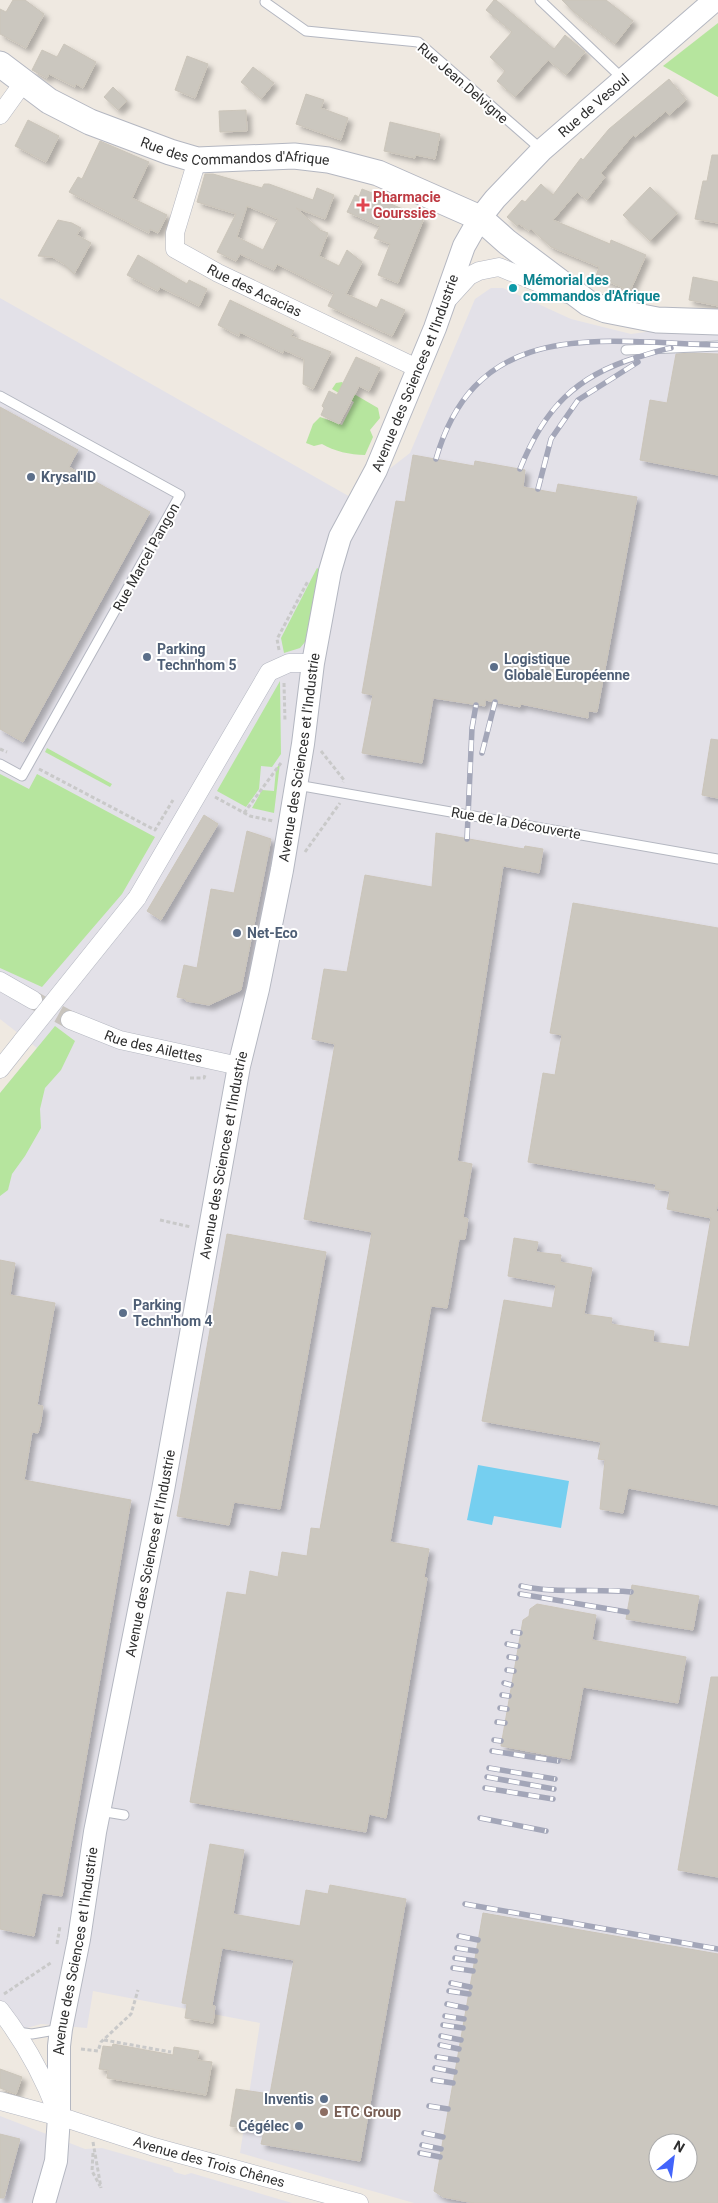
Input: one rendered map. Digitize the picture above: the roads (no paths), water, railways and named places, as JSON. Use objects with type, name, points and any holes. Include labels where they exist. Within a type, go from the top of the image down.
[{"type":"main road","name":"Rue des Commandos d'Afrique","points":[[0,64],[49,101],[90,122],[138,141],[197,160],[294,156],[328,160],[378,173],[480,218],[507,242],[588,303],[606,310],[656,320],[718,322]]},
{"type":"street","name":"Rue de Vesoul","points":[[480,218],[495,199],[542,150],[715,0]]},
{"type":"street","points":[[0,115],[23,83]]},
{"type":"street","name":"Rue des Acacias","points":[[197,160],[176,233],[175,249],[218,273],[419,370]]},
{"type":"street","name":"Avenue des Sciences et l'Industrie","points":[[44,2203],[56,2160],[59,2117],[59,2046],[100,1810],[163,1490],[239,1066],[258,990],[282,870],[306,787],[313,662],[330,571],[340,537],[376,470],[419,370],[464,246],[480,218]]},
{"type":"street","points":[[444,304],[469,276],[479,271],[499,266],[588,303]]},
{"type":"street","points":[[0,1069],[137,898],[269,672],[289,663],[313,662]]},
{"type":"street","points":[[0,981],[33,1000]]},
{"type":"street","name":"Rue des Ailettes","points":[[70,1020],[120,1040],[239,1066]]},
{"type":"street","points":[[2,2002],[44,2078],[59,2117]]},
{"type":"street","name":"Avenue des Trois Chênes","points":[[0,2101],[349,2202]]},
{"type":"lane","points":[[540,0],[623,79]]},
{"type":"lane","name":"Rue Jean Delvigne","points":[[265,2],[306,31],[418,42],[542,150]]},
{"type":"lane","points":[[626,350],[718,346]]},
{"type":"lane","name":"Rue Marcel Pangon","points":[[0,396],[180,495],[22,776],[0,764]]},
{"type":"lane","name":"Rue de la Découverte","points":[[306,787],[718,859]]},
{"type":"lane","points":[[100,1810],[124,1815]]},
{"type":"lane","points":[[18,2032],[32,2034],[62,2029]]},
{"type":"water","points":[[478,1465],[569,1481],[561,1528],[494,1516],[492,1525],[467,1520]]},
{"type":"tunnel","points":[[35,1001],[70,1020]]},
{"type":"railway","points":[[436,459],[455,413],[481,380],[512,359],[548,347],[588,342],[630,341],[718,345]]},
{"type":"railway","points":[[520,469],[529,448],[551,412],[579,385],[596,374],[616,365],[671,348]]},
{"type":"railway","points":[[538,489],[551,439],[578,400],[638,362]]},
{"type":"railway","points":[[482,753],[495,702]]},
{"type":"railway","points":[[467,839],[472,728],[476,705]]},
{"type":"railway","points":[[521,1586],[548,1590],[631,1592]]},
{"type":"railway","points":[[520,1594],[627,1612]]},
{"type":"railway","points":[[513,1632],[520,1633]]},
{"type":"railway","points":[[507,1644],[518,1646]]},
{"type":"railway","points":[[509,1657],[516,1658]]},
{"type":"railway","points":[[507,1670],[514,1671]]},
{"type":"railway","points":[[504,1683],[511,1685]]},
{"type":"railway","points":[[502,1695],[509,1696]]},
{"type":"railway","points":[[500,1708],[507,1709]]},
{"type":"railway","points":[[497,1722],[505,1723]]},
{"type":"railway","points":[[494,1740],[501,1741]]},
{"type":"railway","points":[[492,1751],[558,1761]]},
{"type":"railway","points":[[489,1768],[555,1779]]},
{"type":"railway","points":[[487,1777],[554,1789]]},
{"type":"railway","points":[[485,1788],[553,1799]]},
{"type":"railway","points":[[480,1818],[546,1831]]},
{"type":"railway","points":[[465,1904],[718,1949]]},
{"type":"railway","points":[[459,1936],[478,1940]]},
{"type":"railway","points":[[457,1948],[476,1951]]},
{"type":"railway","points":[[455,1958],[475,1961]]},
{"type":"railway","points":[[453,1968],[473,1971]]},
{"type":"railway","points":[[451,1983],[470,1987]]},
{"type":"railway","points":[[449,1991],[469,1994]]},
{"type":"railway","points":[[447,2004],[466,2008]]},
{"type":"railway","points":[[445,2016],[464,2019]]},
{"type":"railway","points":[[443,2025],[463,2028]]},
{"type":"railway","points":[[441,2036],[461,2040]]},
{"type":"railway","points":[[440,2045],[459,2049]]},
{"type":"railway","points":[[437,2057],[457,2060]]},
{"type":"railway","points":[[435,2068],[455,2072]]},
{"type":"railway","points":[[433,2080],[453,2083]]},
{"type":"railway","points":[[429,2106],[448,2109]]},
{"type":"railway","points":[[424,2133],[443,2137]]},
{"type":"railway","points":[[422,2145],[441,2149]]},
{"type":"railway","points":[[420,2153],[440,2157]]},
{"type":"place","name":"Pharmacie Gourssies","points":[[363,205]]},
{"type":"place","name":"Mémorial des commandos d'Afrique","points":[[513,288]]},
{"type":"place","name":"Krysal'ID","points":[[31,477]]},
{"type":"place","name":"Parking Techn'hom 5","points":[[147,657]]},
{"type":"place","name":"Logistique Globale Européenne","points":[[494,667]]},
{"type":"place","name":"Net-Eco","points":[[237,933]]},
{"type":"place","name":"Parking Techn'hom 4","points":[[123,1313]]},
{"type":"place","name":"Inventis","points":[[324,2099]]},
{"type":"place","name":"ETC Group","points":[[324,2112]]},
{"type":"place","name":"Cégélec","points":[[299,2126]]}]
